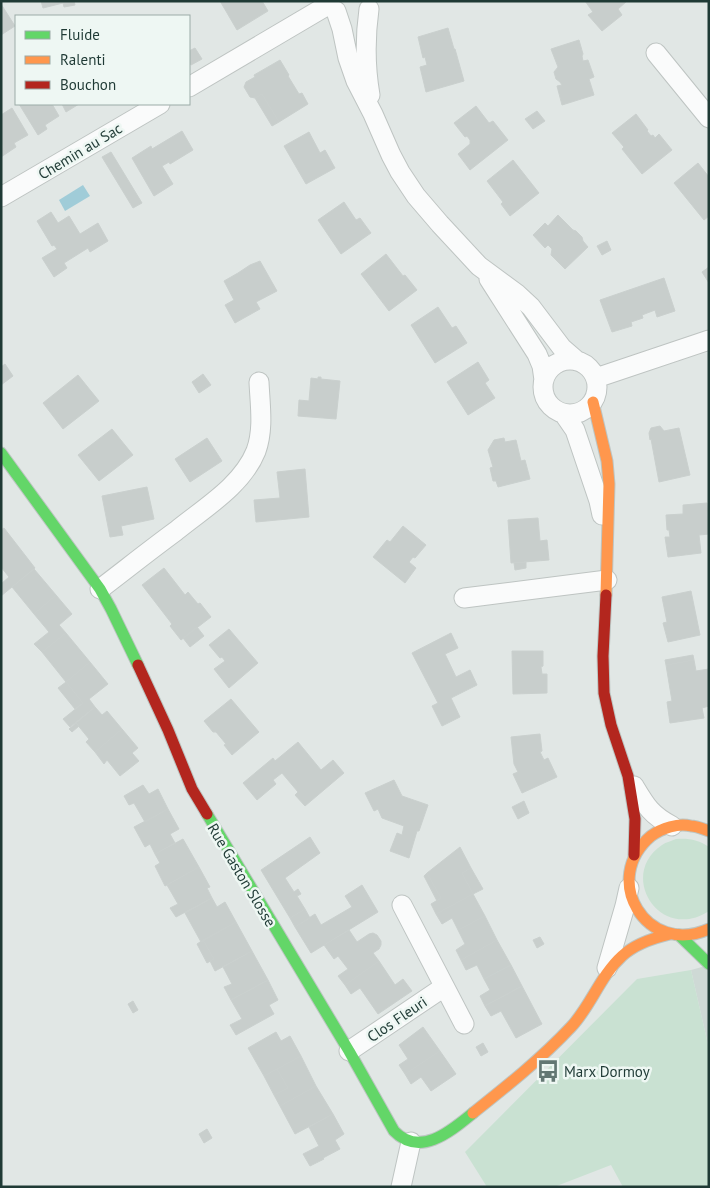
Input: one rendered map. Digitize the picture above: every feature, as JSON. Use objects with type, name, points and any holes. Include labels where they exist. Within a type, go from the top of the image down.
[{"type":"street","points":[[330,6],[345,15],[355,15],[365,12],[372,5]]},
{"type":"street","points":[[372,5],[365,47],[373,114]]},
{"type":"street","points":[[190,85],[330,6]]},
{"type":"street","points":[[330,6],[342,29],[352,70],[400,172],[416,196],[479,266],[500,295],[537,354],[542,366],[543,390],[546,399],[555,410],[564,414],[578,414],[587,409],[596,397],[598,388],[596,378],[588,367],[577,361],[562,348],[531,307],[517,294],[479,266]]},
{"type":"street","points":[[656,52],[709,118]]},
{"type":"street","name":"Chemin au Sac","points":[[1,197],[158,105]]},
{"type":"street","points":[[596,378],[709,340]]},
{"type":"street","points":[[544,380],[550,368],[558,362],[567,360],[577,361]]},
{"type":"street","points":[[100,589],[222,495],[240,476],[253,458],[259,440],[261,417],[259,382]]},
{"type":"street","points":[[593,402],[607,461],[609,478],[603,656],[604,693],[611,725],[628,776],[636,837],[623,914],[604,979]]},
{"type":"street","points":[[564,414],[578,438],[599,501],[608,539]]},
{"type":"street","name":"Rue Gaston Slosse","points":[[1,453],[100,589],[168,730],[192,789],[349,1051],[391,1128],[403,1140],[411,1142]]},
{"type":"street","points":[[464,598],[607,580]]},
{"type":"street","points":[[628,776],[648,809],[661,820],[681,825],[698,826],[709,831]]},
{"type":"street","points":[[634,855],[638,848],[657,832],[709,818]]},
{"type":"street","points":[[628,888],[634,905],[645,920],[661,931],[674,934],[696,934],[709,929]]},
{"type":"street","name":"Clos Fleuri","points":[[402,905],[464,1024]]},
{"type":"street","points":[[674,934],[709,964]]},
{"type":"street","points":[[401,1187],[411,1142],[420,1143],[439,1137],[459,1124],[510,1084],[545,1053],[578,1019],[620,958],[629,950],[650,940],[674,934]]},
{"type":"street","name":"Clos Fleuri","points":[[349,1051],[444,987]]},
{"type":"shaded area","points":[[709,965],[709,1049],[691,970]]},
{"type":"green space","points":[[676,839],[694,840],[709,847],[709,911],[691,919],[675,918],[661,912],[650,901],[644,888],[643,872],[649,858],[662,845]]},
{"type":"green space","points":[[691,970],[709,1049],[709,1187],[623,1187],[611,1165],[554,1187],[487,1187],[465,1152],[637,979]]},
{"type":"water","points":[[83,185],[90,196],[65,211],[59,200]]},
{"type":"building","points":[[41,1],[74,1],[75,5],[64,7],[63,3],[43,8]]},
{"type":"building","points":[[220,1],[262,1],[268,11],[237,30]]},
{"type":"building","points":[[585,1],[627,1],[618,9],[622,15],[602,31],[588,15],[593,12]]},
{"type":"building","points":[[1,4],[15,26],[1,35]]},
{"type":"building","points":[[448,28],[464,81],[426,92],[420,67],[427,65],[425,57],[423,58],[418,37]]},
{"type":"building","points":[[579,40],[583,61],[588,60],[594,77],[589,79],[594,95],[562,105],[557,86],[562,85],[556,79],[554,72],[558,67],[551,49]]},
{"type":"building","points":[[195,48],[202,59],[191,65],[190,50]]},
{"type":"building","points":[[280,60],[299,94],[302,93],[308,104],[279,122],[262,94],[255,98],[250,97],[244,87],[246,82],[255,77],[254,75]]},
{"type":"building","points":[[262,94],[279,122],[272,126],[255,98]]},
{"type":"building","points":[[20,105],[53,105],[59,116],[45,125],[47,129],[38,135]]},
{"type":"building","points":[[62,105],[77,105],[66,112]]},
{"type":"building","points":[[476,106],[489,123],[493,121],[508,140],[470,170],[458,154],[470,144],[470,140],[467,136],[465,137],[454,123]]},
{"type":"building","points":[[12,108],[28,135],[14,143],[16,147],[7,153],[1,143],[1,115]]},
{"type":"building","points":[[537,111],[545,121],[533,129],[525,119]]},
{"type":"building","points":[[636,114],[651,136],[653,135],[655,138],[659,134],[672,150],[642,174],[612,133]]},
{"type":"building","points":[[182,131],[193,150],[170,164],[169,162],[162,166],[173,184],[154,196],[132,158],[151,146],[152,149]]},
{"type":"building","points":[[309,132],[320,153],[325,150],[335,168],[306,184],[284,146]]},
{"type":"building","points":[[1,143],[7,153],[1,157]]},
{"type":"building","points":[[111,152],[142,203],[133,208],[102,157]]},
{"type":"building","points":[[513,160],[539,193],[510,216],[501,204],[503,202],[487,181]]},
{"type":"building","points":[[698,163],[709,177],[709,216],[704,220],[674,183]]},
{"type":"building","points":[[344,202],[356,220],[360,218],[371,233],[341,254],[318,220]]},
{"type":"building","points":[[51,212],[58,223],[69,216],[80,234],[98,223],[108,241],[90,252],[88,248],[64,263],[67,268],[54,277],[42,258],[57,249],[54,245],[52,246],[37,221]]},
{"type":"building","points":[[558,215],[582,237],[588,247],[565,269],[551,255],[552,249],[548,245],[545,248],[533,235],[545,223],[548,226]]},
{"type":"building","points":[[607,241],[611,250],[602,255],[597,246]]},
{"type":"building","points":[[386,254],[417,290],[389,311],[361,274]]},
{"type":"building","points":[[260,261],[277,291],[256,302],[260,309],[235,323],[225,305],[234,300],[224,281]]},
{"type":"building","points":[[709,267],[709,283],[702,272]]},
{"type":"building","points":[[664,278],[675,311],[657,317],[655,310],[642,315],[643,318],[631,322],[632,326],[612,332],[600,300]]},
{"type":"building","points":[[438,307],[452,328],[456,326],[467,343],[435,363],[411,325]]},
{"type":"building","points":[[478,362],[489,380],[485,383],[495,398],[468,415],[447,382]]},
{"type":"building","points":[[5,364],[13,376],[1,385],[1,367]]},
{"type":"building","points":[[203,374],[211,385],[199,393],[192,382]]},
{"type":"building","points":[[78,375],[99,401],[63,429],[43,403]]},
{"type":"building","points":[[318,377],[340,381],[336,419],[298,416],[299,400],[309,401],[311,378],[318,379]]},
{"type":"building","points":[[660,426],[664,431],[679,428],[690,475],[659,482],[649,433],[651,428]]},
{"type":"building","points":[[112,429],[133,455],[99,481],[78,455]]},
{"type":"building","points":[[207,438],[222,461],[190,482],[175,459]]},
{"type":"building","points":[[504,438],[505,442],[516,440],[521,461],[525,460],[530,479],[498,487],[496,481],[493,481],[490,468],[493,467],[488,450],[494,440]]},
{"type":"building","points":[[305,469],[309,517],[256,522],[254,500],[280,498],[277,472]]},
{"type":"building","points":[[147,487],[154,519],[121,526],[123,535],[110,537],[102,496]]},
{"type":"building","points":[[707,503],[709,534],[699,535],[701,553],[668,557],[665,537],[670,537],[669,530],[667,530],[666,515],[683,514],[683,505]]},
{"type":"building","points":[[538,518],[540,541],[547,540],[549,560],[511,563],[508,520]]},
{"type":"building","points":[[403,526],[426,545],[409,562],[416,568],[405,583],[373,557],[387,540],[390,542]]},
{"type":"building","points":[[4,528],[35,568],[1,596],[1,584],[9,577],[1,567],[1,530]]},
{"type":"building","points":[[526,562],[526,568],[515,570],[514,563]]},
{"type":"building","points":[[164,568],[185,595],[188,592],[211,617],[181,640],[170,626],[172,624],[142,585]]},
{"type":"building","points":[[34,569],[56,595],[34,614],[12,587]]},
{"type":"building","points":[[691,591],[700,635],[668,642],[663,623],[667,622],[662,597]]},
{"type":"building","points":[[56,595],[72,614],[59,625],[66,633],[42,652],[34,644],[49,632],[34,614]]},
{"type":"building","points":[[197,627],[204,636],[190,647],[183,638]]},
{"type":"building","points":[[229,629],[258,663],[229,688],[214,669],[225,661],[209,645]]},
{"type":"building","points":[[66,633],[90,662],[66,682],[42,652]]},
{"type":"building","points":[[451,633],[458,648],[445,654],[456,677],[470,670],[477,685],[451,698],[460,717],[442,726],[432,706],[438,703],[412,653]]},
{"type":"building","points":[[512,651],[543,651],[543,666],[541,667],[542,674],[547,674],[547,693],[513,694]]},
{"type":"building","points":[[693,655],[694,660],[666,665],[665,660]]},
{"type":"building","points":[[694,660],[696,671],[709,669],[709,706],[702,708],[704,718],[670,723],[667,702],[672,701],[666,665]]},
{"type":"building","points":[[90,662],[108,684],[89,699],[95,707],[70,727],[63,719],[83,703],[66,682]]},
{"type":"building","points":[[66,682],[83,703],[75,709],[58,688]]},
{"type":"building","points":[[231,699],[259,732],[232,755],[224,745],[226,744],[204,721]]},
{"type":"building","points":[[95,707],[102,715],[107,711],[122,729],[95,752],[86,742],[89,739],[76,723]]},
{"type":"building","points":[[76,723],[79,726],[72,732],[69,729]]},
{"type":"building","points":[[122,729],[138,748],[132,753],[139,761],[120,776],[107,760],[104,764],[95,752]]},
{"type":"building","points":[[540,734],[542,751],[540,752],[544,760],[548,758],[557,777],[522,793],[513,774],[518,772],[514,764],[511,737]]},
{"type":"building","points":[[298,742],[321,770],[333,760],[344,773],[305,806],[295,795],[298,792],[282,773],[273,780],[276,784],[257,800],[243,783],[273,758],[275,761]]},
{"type":"building","points":[[394,780],[402,796],[428,805],[419,831],[417,831],[409,858],[390,851],[397,833],[402,835],[404,826],[382,818],[378,809],[374,811],[365,793]]},
{"type":"building","points":[[143,785],[149,794],[158,789],[168,809],[145,822],[134,803],[129,805],[124,796]]},
{"type":"building","points":[[524,801],[529,813],[518,819],[512,807]]},
{"type":"building","points":[[168,809],[179,829],[170,834],[175,843],[155,854],[150,844],[145,847],[134,827]]},
{"type":"building","points":[[310,837],[320,853],[285,878],[294,892],[298,889],[301,894],[297,896],[305,909],[290,918],[261,870]]},
{"type":"building","points":[[183,839],[199,867],[165,886],[155,866],[160,863],[155,854]]},
{"type":"building","points":[[460,847],[471,868],[462,873],[473,894],[436,914],[431,904],[441,898],[427,873]]},
{"type":"building","points":[[199,867],[210,887],[207,888],[212,898],[176,917],[170,908],[178,904],[167,885]]},
{"type":"building","points":[[471,868],[483,889],[473,894],[462,873]]},
{"type":"building","points":[[427,873],[441,898],[437,901],[424,876]]},
{"type":"building","points":[[362,885],[378,912],[311,953],[295,927],[315,914],[321,925],[352,907],[345,896]]},
{"type":"building","points":[[473,894],[485,916],[458,930],[452,918],[442,924],[436,914]]},
{"type":"building","points":[[212,898],[217,907],[225,902],[236,922],[201,942],[185,913]]},
{"type":"building","points":[[305,909],[310,918],[295,927],[290,918]]},
{"type":"building","points":[[485,916],[497,940],[461,960],[456,950],[465,944],[458,930]]},
{"type":"building","points":[[236,922],[252,951],[215,971],[210,961],[214,959],[203,940]]},
{"type":"building","points":[[349,930],[357,942],[373,933],[381,941],[381,945],[373,953],[379,961],[345,985],[338,976],[348,969],[338,956],[334,959],[324,945]]},
{"type":"building","points":[[540,937],[544,944],[537,948],[533,940]]},
{"type":"building","points":[[203,940],[214,959],[207,963],[197,944]]},
{"type":"building","points":[[497,940],[511,965],[484,979],[477,965],[466,970],[461,960]]},
{"type":"building","points":[[252,951],[268,980],[231,1000],[224,987],[232,984],[223,967]]},
{"type":"building","points":[[379,961],[395,985],[403,979],[412,991],[378,1014],[360,988],[351,994],[345,985]]},
{"type":"building","points":[[511,965],[522,986],[485,1006],[480,996],[490,990],[484,979]]},
{"type":"building","points":[[268,980],[278,1000],[269,1005],[274,1014],[236,1035],[230,1025],[242,1019],[231,1000]]},
{"type":"building","points":[[522,986],[542,1024],[516,1038],[501,1011],[491,1016],[485,1006]]},
{"type":"building","points":[[133,1001],[138,1010],[133,1013],[128,1004]]},
{"type":"building","points":[[423,1027],[440,1051],[405,1074],[399,1065],[408,1059],[399,1045]]},
{"type":"building","points":[[276,1032],[281,1041],[290,1036],[301,1056],[264,1076],[248,1048]]},
{"type":"building","points":[[483,1043],[488,1052],[481,1056],[476,1047]]},
{"type":"building","points":[[440,1051],[456,1074],[431,1091],[421,1077],[411,1084],[405,1074]]},
{"type":"building","points":[[301,1056],[316,1086],[280,1106],[274,1095],[288,1088],[277,1069]]},
{"type":"building","points":[[277,1069],[288,1088],[274,1095],[264,1076]]},
{"type":"building","points":[[316,1086],[333,1114],[295,1134],[280,1106]]},
{"type":"building","points":[[333,1114],[344,1134],[335,1140],[340,1149],[310,1166],[303,1154],[319,1146],[309,1127]]},
{"type":"building","points":[[207,1129],[212,1138],[204,1143],[199,1134]]},
{"type":"traffic: fast","points":[[1,453],[100,589],[138,665]]},
{"type":"traffic: fast","points":[[207,814],[349,1051],[394,1131],[404,1139],[414,1142],[425,1142],[445,1134],[473,1113]]},
{"type":"traffic: fast","points":[[679,935],[709,964]]},
{"type":"traffic: slow","points":[[593,402],[607,461],[609,484],[606,595]]},
{"type":"traffic: slow","points":[[709,831],[696,826],[686,825],[670,827],[660,831],[651,836],[636,853],[630,873],[630,892],[637,909],[650,923],[666,932],[686,935],[709,929]]},
{"type":"traffic: slow","points":[[473,1113],[560,1039],[578,1019],[614,964],[622,956],[644,942],[670,934]]},
{"type":"traffic: jam","points":[[606,595],[603,656],[604,693],[611,725],[628,776],[635,819],[634,855]]},
{"type":"traffic: jam","points":[[138,665],[168,730],[192,789],[207,814]]},
{"type":"place","name":"Marx Dormoy","points":[[548,1071]]}]
